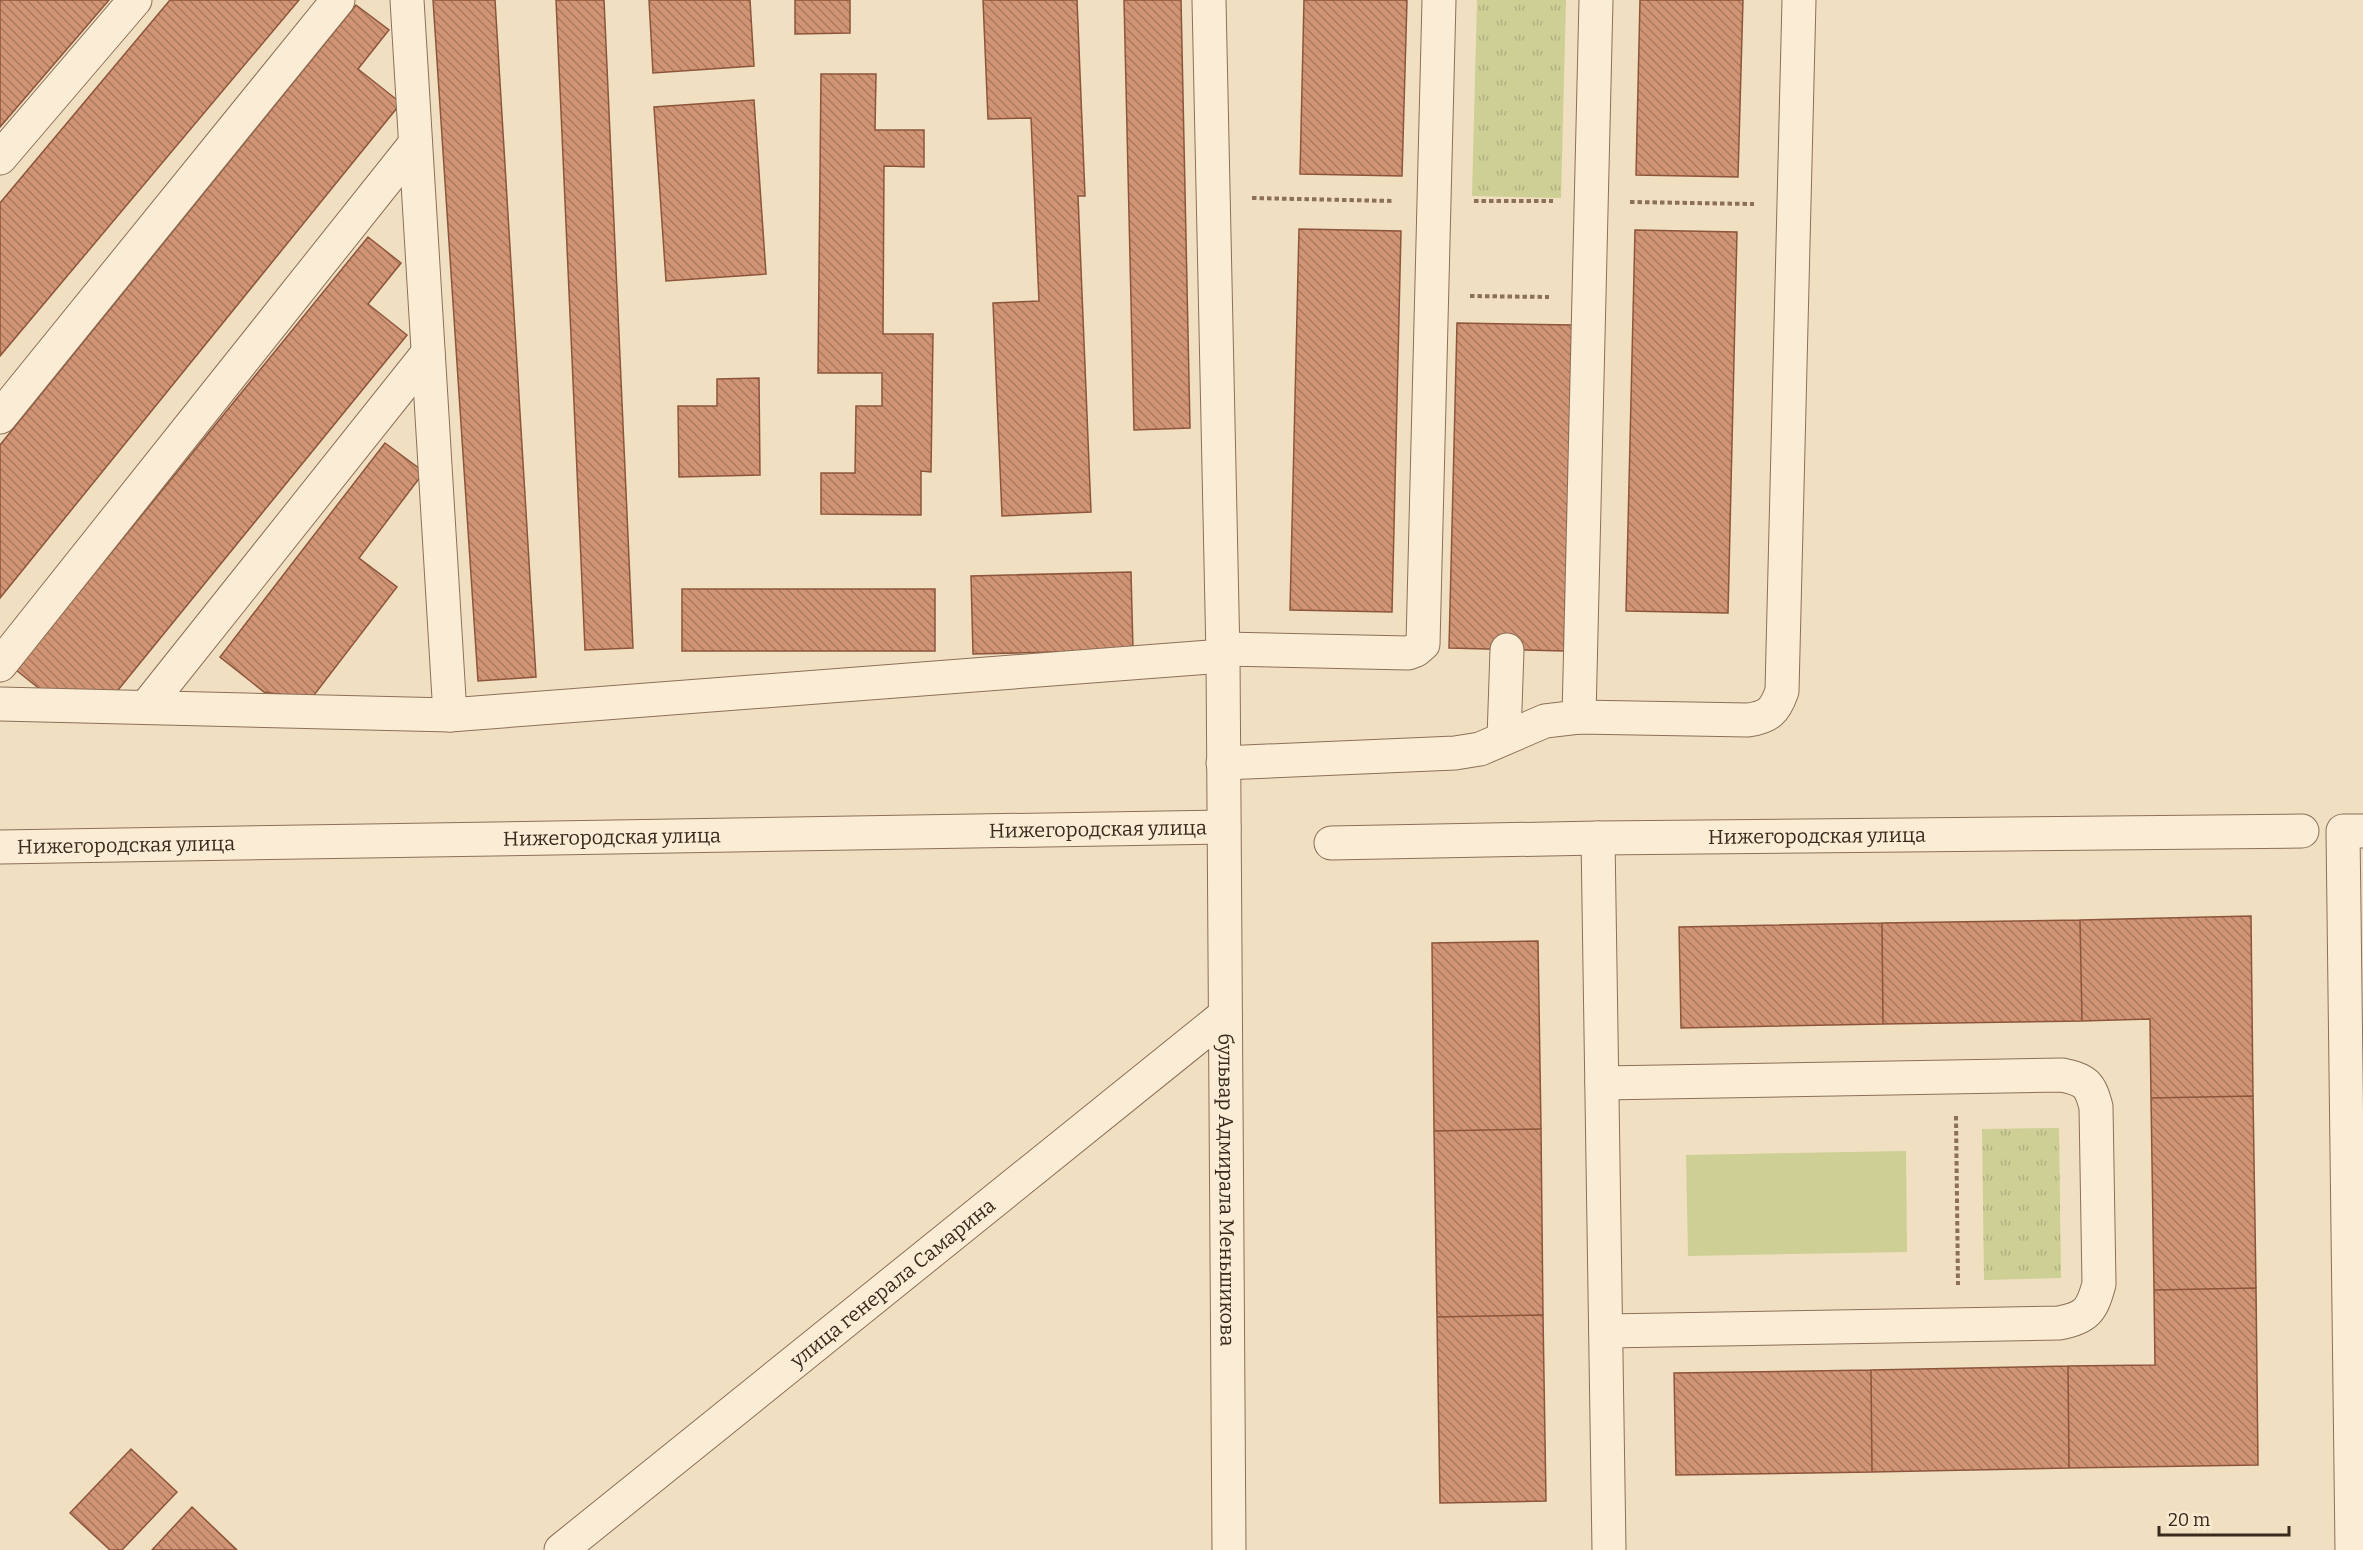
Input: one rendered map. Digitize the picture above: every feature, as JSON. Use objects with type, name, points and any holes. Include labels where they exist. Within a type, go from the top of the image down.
[{"type":"street","points":[[0,158],[135,0]]},
{"type":"street","points":[[0,417],[338,0]]},
{"type":"street","points":[[407,0],[450,715]]},
{"type":"street","name":"бульвар Адмирала Меньшикова","points":[[1209,0],[1223,653],[1229,1550]]},
{"type":"street","points":[[0,704],[450,715],[1223,653],[1408,653],[1416,650],[1423,644],[1440,0]]},
{"type":"street","points":[[1579,717],[1596,0]]},
{"type":"street","points":[[1223,763],[1455,753],[1480,749],[1545,721],[1579,717],[1748,720],[1763,718],[1777,705],[1782,691],[1799,0]]},
{"type":"street","points":[[0,665],[415,144]]},
{"type":"street","points":[[146,707],[428,353]]},
{"type":"street","points":[[1504,738],[1507,650]]},
{"type":"street","name":"Нижегородская улица","points":[[0,847],[1224,828]]},
{"type":"street","name":"Нижегородская улица","points":[[1332,843],[2302,831]]},
{"type":"street","points":[[2352,1550],[2353,831]]},
{"type":"street","points":[[1598,838],[1609,1550]]},
{"type":"street","name":"улица генерала Самарина","points":[[561,1550],[1225,1015]]},
{"type":"street","points":[[1602,1083],[2062,1075],[2079,1079],[2091,1089],[2096,1107],[2099,1284],[2093,1305],[2077,1320],[2059,1323],[1606,1331]]},
{"type":"path","points":[[1214,197],[1435,202],[1592,201],[1794,205]]},
{"type":"path","points":[[1432,295],[1589,298]]},
{"type":"path","points":[[1955,1077],[1959,1325]]},
{"type":"green space","points":[[1477,0],[1566,0],[1561,198],[1472,196]]},
{"type":"green space","points":[[2059,1128],[2061,1278],[1984,1280],[1982,1129]]},
{"type":"green space","points":[[1906,1151],[1907,1252],[1688,1256],[1686,1155]]},
{"type":"building","points":[[0,0],[109,0],[0,127]]},
{"type":"building","points":[[170,0],[299,0],[0,356],[0,203]]},
{"type":"building","points":[[433,0],[495,0],[536,677],[478,681]]},
{"type":"building","points":[[556,0],[604,0],[633,648],[585,650]]},
{"type":"building","points":[[649,0],[750,0],[754,66],[653,73]]},
{"type":"building","points":[[795,0],[850,0],[850,33],[795,34]]},
{"type":"building","points":[[983,0],[1077,0],[1085,196],[1078,196],[1091,512],[1002,516],[993,303],[1039,301],[1031,118],[988,119]]},
{"type":"building","points":[[1124,0],[1181,0],[1190,428],[1134,430]]},
{"type":"building","points":[[1304,0],[1407,0],[1402,176],[1300,174]]},
{"type":"building","points":[[1640,0],[1743,0],[1738,177],[1636,175]]},
{"type":"building","points":[[356,5],[389,30],[358,69],[401,103],[0,598],[0,445]]},
{"type":"building","points":[[821,74],[876,74],[875,130],[924,130],[924,167],[884,166],[883,334],[933,334],[931,472],[921,471],[921,515],[821,514],[821,473],[855,473],[856,406],[882,406],[882,373],[818,373]]},
{"type":"building","points":[[754,100],[766,274],[666,281],[654,107]]},
{"type":"building","points":[[1299,229],[1401,231],[1392,612],[1290,610]]},
{"type":"building","points":[[1635,230],[1737,232],[1728,613],[1626,611]]},
{"type":"building","points":[[368,237],[401,263],[368,304],[407,335],[114,695],[51,698],[16,670]]},
{"type":"building","points":[[1457,323],[1572,325],[1564,651],[1449,648]]},
{"type":"building","points":[[759,378],[760,475],[679,477],[678,406],[717,406],[717,379]]},
{"type":"building","points":[[385,443],[424,472],[359,558],[397,587],[311,699],[264,692],[220,657]]},
{"type":"building","points":[[1131,572],[1133,650],[973,654],[971,576]]},
{"type":"building","points":[[682,589],[935,589],[935,651],[682,651]]},
{"type":"building","points":[[2251,916],[2253,1096],[2151,1098],[2150,1019],[2082,1021],[2080,920]]},
{"type":"building","points":[[2080,920],[2082,1021],[1883,1024],[1882,923]]},
{"type":"building","points":[[1882,923],[1883,1024],[1681,1028],[1679,927]]},
{"type":"building","points":[[1538,941],[1541,1129],[1434,1131],[1432,943]]},
{"type":"building","points":[[2253,1096],[2256,1288],[2154,1290],[2151,1098]]},
{"type":"building","points":[[1541,1129],[1543,1315],[1437,1317],[1434,1131]]},
{"type":"building","points":[[2256,1288],[2258,1465],[2069,1468],[2068,1366],[2155,1365],[2154,1290]]},
{"type":"building","points":[[1543,1315],[1546,1501],[1440,1503],[1437,1317]]},
{"type":"building","points":[[2068,1366],[2069,1468],[1872,1472],[1871,1370]]},
{"type":"building","points":[[1871,1370],[1872,1472],[1676,1475],[1674,1373]]},
{"type":"building","points":[[131,1449],[177,1492],[122,1550],[110,1550],[70,1513]]},
{"type":"building","points":[[192,1507],[237,1550],[152,1550]]}]
